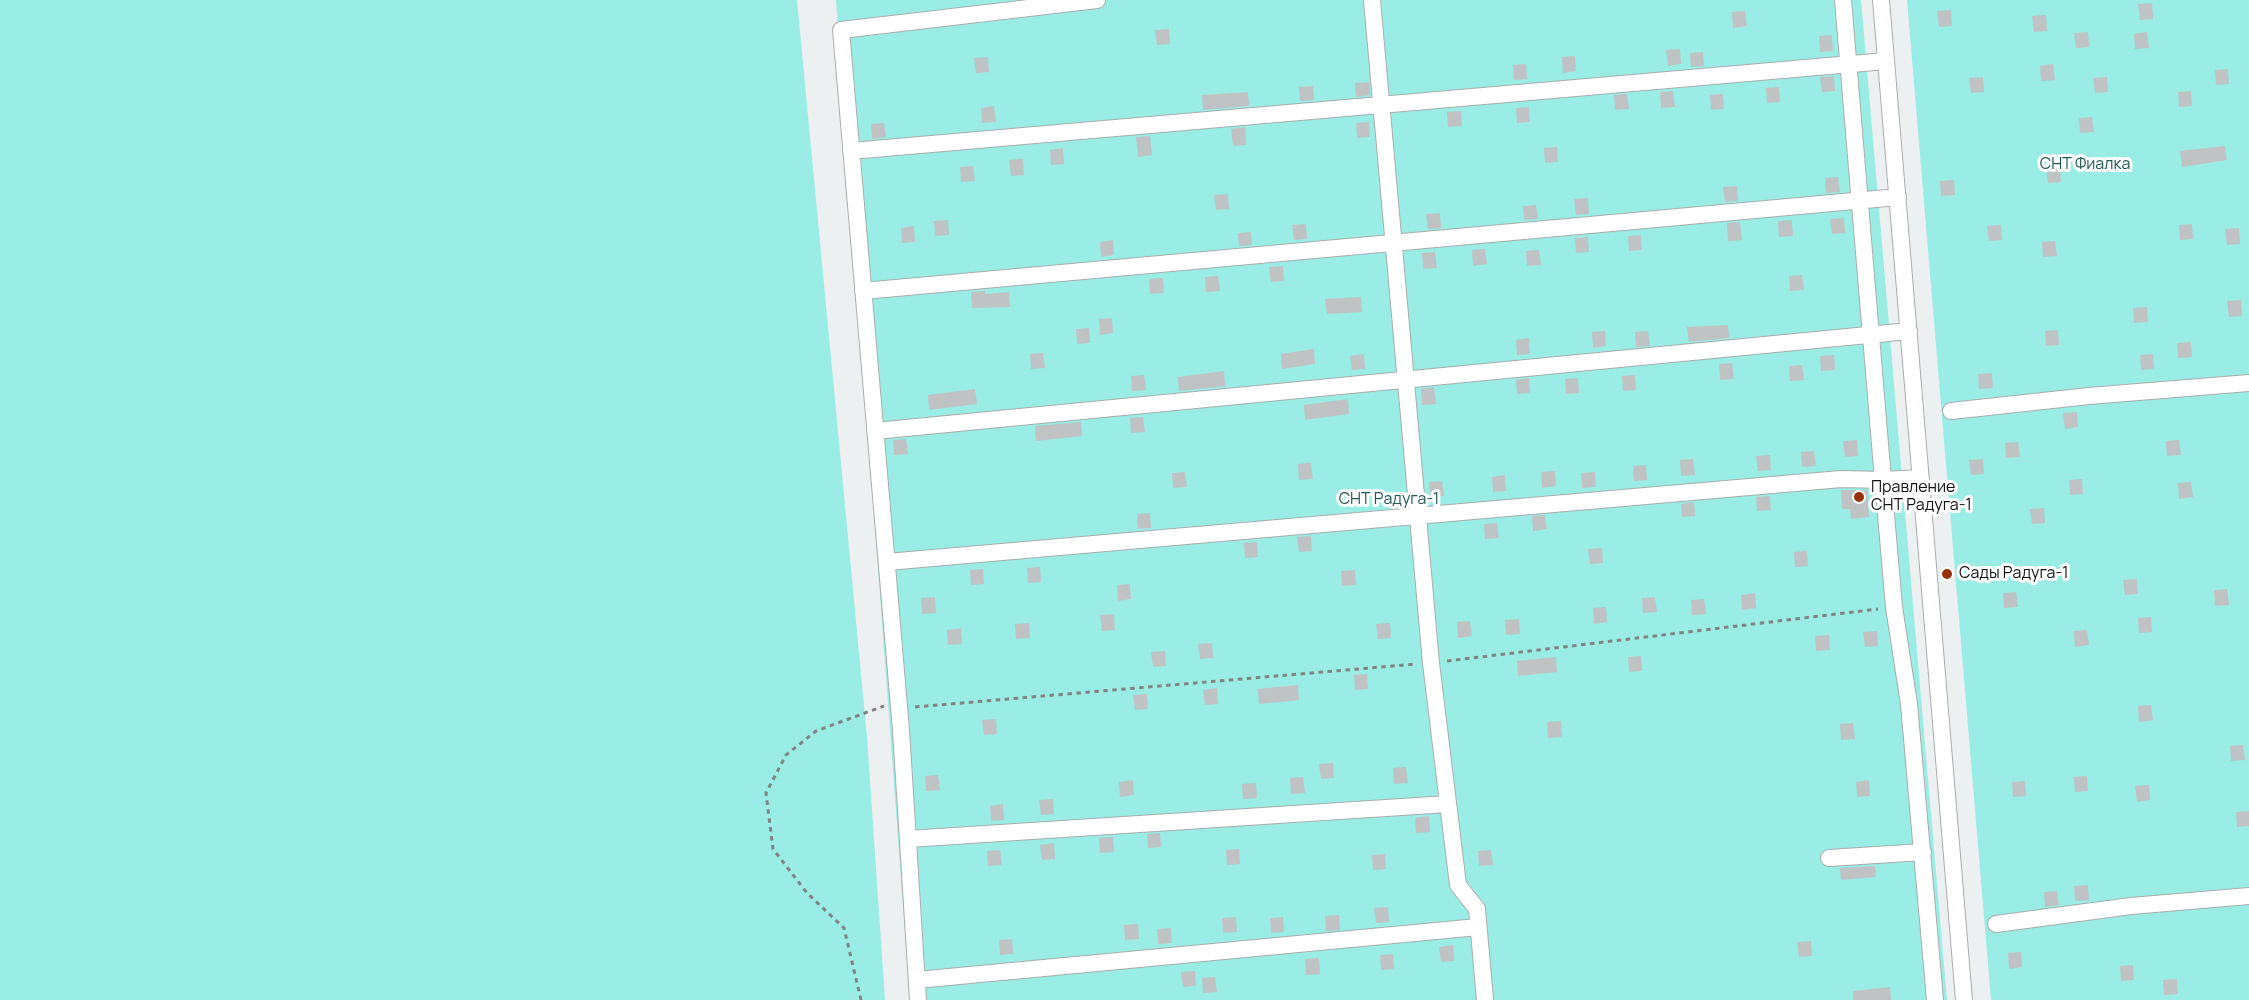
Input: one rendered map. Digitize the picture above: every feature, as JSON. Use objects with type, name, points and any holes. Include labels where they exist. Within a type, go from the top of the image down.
[{"type":"street","points":[[918,1000],[899,707],[841,30],[1097,0]]},
{"type":"street","points":[[1372,0],[1431,663],[1458,885],[1476,909],[1485,1000]]},
{"type":"street","points":[[1844,0],[1894,607],[1910,704],[1935,1000]]},
{"type":"street","points":[[1881,0],[1964,1000]]},
{"type":"street","points":[[851,151],[1886,61]]},
{"type":"street","points":[[863,291],[1898,197]]},
{"type":"street","points":[[875,431],[1909,331]]},
{"type":"street","points":[[1951,411],[2089,396],[2249,383]]},
{"type":"street","points":[[887,562],[1841,479],[1921,478]]},
{"type":"street","points":[[908,839],[1448,804]]},
{"type":"street","points":[[1829,858],[1923,852]]},
{"type":"street","points":[[1995,924],[2131,906],[2249,896]]},
{"type":"street","points":[[916,980],[1478,927]]},
{"type":"path","points":[[861,1000],[844,927],[807,893],[773,849],[766,793],[786,755],[816,731],[881,706],[919,707],[1431,663],[1894,607]]},
{"type":"green space","points":[[0,0],[797,0],[867,737],[885,1000],[0,1000]]},
{"type":"green space","name":"СНТ Радуга-1","points":[[836,0],[1861,0],[1947,1000],[910,1000]]},
{"type":"green space","name":"СНТ Фиалка","points":[[1907,0],[2249,0],[2249,1000],[1991,1000]]},
{"type":"building","points":[[2152,3],[2153,19],[2140,20],[2138,4]]},
{"type":"building","points":[[1951,10],[1952,26],[1939,27],[1937,11]]},
{"type":"building","points":[[1745,11],[1747,26],[1733,28],[1732,12]]},
{"type":"building","points":[[2046,15],[2047,31],[2034,32],[2032,16]]},
{"type":"building","points":[[1169,29],[1170,44],[1157,45],[1155,30]]},
{"type":"building","points":[[2088,32],[2089,47],[2076,48],[2074,33]]},
{"type":"building","points":[[2147,32],[2149,48],[2135,49],[2134,34]]},
{"type":"building","points":[[1832,35],[1833,51],[1820,52],[1819,36]]},
{"type":"building","points":[[1680,49],[1681,64],[1668,66],[1666,50]]},
{"type":"building","points":[[1703,52],[1704,66],[1691,67],[1690,53]]},
{"type":"building","points":[[1575,56],[1576,71],[1563,73],[1562,57]]},
{"type":"building","points":[[988,57],[989,72],[976,73],[974,58]]},
{"type":"building","points":[[1526,64],[1527,79],[1514,80],[1513,65]]},
{"type":"building","points":[[2053,64],[2055,80],[2041,81],[2040,66]]},
{"type":"building","points":[[2228,69],[2229,84],[2216,85],[2215,70]]},
{"type":"building","points":[[1834,76],[1835,91],[1822,92],[1820,77]]},
{"type":"building","points":[[1983,77],[1984,92],[1971,93],[1969,78]]},
{"type":"building","points":[[2107,77],[2108,92],[2095,93],[2093,78]]},
{"type":"building","points":[[1369,82],[1370,95],[1356,97],[1355,83]]},
{"type":"building","points":[[1313,86],[1314,100],[1300,101],[1299,87]]},
{"type":"building","points":[[1779,87],[1780,102],[1767,103],[1766,88]]},
{"type":"building","points":[[1673,91],[1675,107],[1661,108],[1660,92]]},
{"type":"building","points":[[2191,91],[2192,106],[2179,107],[2178,92]]},
{"type":"building","points":[[1248,92],[1249,106],[1203,110],[1202,95]]},
{"type":"building","points":[[1627,94],[1629,109],[1615,110],[1614,95]]},
{"type":"building","points":[[1723,94],[1724,109],[1711,110],[1710,95]]},
{"type":"building","points":[[994,106],[996,122],[982,123],[981,108]]},
{"type":"building","points":[[1529,107],[1530,122],[1517,123],[1516,108]]},
{"type":"building","points":[[1461,111],[1462,126],[1448,127],[1447,112]]},
{"type":"building","points":[[2092,117],[2094,132],[2080,133],[2079,118]]},
{"type":"building","points":[[1369,122],[1370,137],[1357,138],[1356,123]]},
{"type":"building","points":[[884,123],[886,137],[872,139],[871,124]]},
{"type":"building","points":[[1245,127],[1246,145],[1233,146],[1231,129]]},
{"type":"building","points":[[1150,136],[1152,155],[1138,157],[1136,137]]},
{"type":"building","points":[[2225,146],[2227,160],[2182,167],[2180,151]]},
{"type":"building","points":[[1557,147],[1558,162],[1545,163],[1544,148]]},
{"type":"building","points":[[1063,148],[1064,164],[1051,165],[1050,150]]},
{"type":"building","points":[[1023,159],[1024,175],[1011,176],[1009,160]]},
{"type":"building","points":[[973,166],[975,181],[961,182],[960,167]]},
{"type":"building","points":[[2060,166],[2061,182],[2048,183],[2046,167]]},
{"type":"building","points":[[1838,177],[1840,192],[1826,193],[1825,178]]},
{"type":"building","points":[[1954,180],[1955,195],[1941,196],[1940,181]]},
{"type":"building","points":[[1737,186],[1738,201],[1725,202],[1723,187]]},
{"type":"building","points":[[1228,194],[1229,209],[1216,210],[1214,195]]},
{"type":"building","points":[[1588,198],[1589,214],[1576,215],[1574,199]]},
{"type":"building","points":[[1536,205],[1538,219],[1524,220],[1523,206]]},
{"type":"building","points":[[1440,213],[1441,228],[1428,229],[1426,214]]},
{"type":"building","points":[[1844,218],[1845,233],[1832,234],[1830,219]]},
{"type":"building","points":[[948,220],[949,235],[935,236],[934,221]]},
{"type":"building","points":[[1792,220],[1793,236],[1779,237],[1778,221]]},
{"type":"building","points":[[1740,222],[1742,240],[1728,241],[1727,223]]},
{"type":"building","points":[[1306,224],[1307,239],[1294,240],[1292,225]]},
{"type":"building","points":[[2192,224],[2193,239],[2180,240],[2179,225]]},
{"type":"building","points":[[2001,225],[2002,240],[1989,241],[1987,226]]},
{"type":"building","points":[[914,226],[915,242],[902,243],[901,228]]},
{"type":"building","points":[[2239,228],[2240,244],[2227,245],[2225,229]]},
{"type":"building","points":[[1251,232],[1252,245],[1239,246],[1238,233]]},
{"type":"building","points":[[1641,235],[1642,250],[1629,251],[1628,236]]},
{"type":"building","points":[[1588,237],[1589,252],[1576,253],[1575,238]]},
{"type":"building","points":[[1113,240],[1114,255],[1101,257],[1100,242]]},
{"type":"building","points":[[2055,241],[2057,256],[2043,257],[2042,242]]},
{"type":"building","points":[[1485,249],[1487,264],[1473,266],[1472,250]]},
{"type":"building","points":[[1539,250],[1541,265],[1527,266],[1526,251]]},
{"type":"building","points":[[1435,252],[1437,268],[1423,269],[1422,253]]},
{"type":"building","points":[[1283,266],[1284,281],[1271,282],[1269,267]]},
{"type":"building","points":[[1802,275],[1804,290],[1790,291],[1789,276]]},
{"type":"building","points":[[1218,276],[1220,291],[1206,292],[1205,277]]},
{"type":"building","points":[[1163,278],[1164,293],[1150,294],[1149,279]]},
{"type":"building","points":[[985,291],[985,294],[1009,292],[1010,307],[972,308],[971,292]]},
{"type":"building","points":[[1361,297],[1362,312],[1327,314],[1325,299]]},
{"type":"building","points":[[2241,300],[2242,316],[2229,317],[2227,301]]},
{"type":"building","points":[[2147,307],[2148,322],[2134,323],[2133,308]]},
{"type":"building","points":[[1112,318],[1113,333],[1100,335],[1099,319]]},
{"type":"building","points":[[1728,325],[1729,338],[1689,342],[1687,327]]},
{"type":"building","points":[[1089,328],[1090,343],[1077,344],[1076,329]]},
{"type":"building","points":[[2058,330],[2059,345],[2046,346],[2045,331]]},
{"type":"building","points":[[1605,331],[1606,346],[1593,348],[1592,332]]},
{"type":"building","points":[[1648,331],[1650,346],[1636,347],[1635,332]]},
{"type":"building","points":[[1529,338],[1530,354],[1517,355],[1516,340]]},
{"type":"building","points":[[2191,342],[2192,357],[2178,358],[2177,343]]},
{"type":"building","points":[[1314,349],[1315,364],[1282,369],[1281,354]]},
{"type":"building","points":[[1043,353],[1045,368],[1031,369],[1030,354]]},
{"type":"building","points":[[1364,354],[1365,369],[1352,370],[1350,356]]},
{"type":"building","points":[[2153,354],[2154,369],[2141,370],[2140,355]]},
{"type":"building","points":[[1834,355],[1835,370],[1821,371],[1820,356]]},
{"type":"building","points":[[1732,363],[1734,379],[1720,380],[1719,364]]},
{"type":"building","points":[[1802,365],[1804,380],[1790,381],[1789,366]]},
{"type":"building","points":[[1224,371],[1225,386],[1179,391],[1178,377]]},
{"type":"building","points":[[1992,373],[1993,388],[1979,389],[1978,374]]},
{"type":"building","points":[[1144,375],[1146,390],[1132,391],[1131,376]]},
{"type":"building","points":[[1635,375],[1636,390],[1623,391],[1622,376]]},
{"type":"building","points":[[1529,378],[1530,393],[1517,394],[1516,380]]},
{"type":"building","points":[[1578,378],[1579,393],[1566,394],[1565,379]]},
{"type":"building","points":[[1434,387],[1436,404],[1422,405],[1421,389]]},
{"type":"building","points":[[975,389],[977,404],[929,410],[928,395]]},
{"type":"building","points":[[1348,399],[1349,414],[1305,420],[1304,405]]},
{"type":"building","points":[[2077,412],[2078,427],[2065,429],[2063,413]]},
{"type":"building","points":[[1143,417],[1145,432],[1131,433],[1130,418]]},
{"type":"building","points":[[1081,422],[1082,436],[1036,441],[1035,426]]},
{"type":"building","points":[[906,439],[908,454],[894,455],[893,440]]},
{"type":"building","points":[[1857,440],[1858,456],[1845,457],[1843,441]]},
{"type":"building","points":[[2179,440],[2181,455],[2167,456],[2166,441]]},
{"type":"building","points":[[2018,442],[2020,457],[2006,458],[2005,443]]},
{"type":"building","points":[[1814,451],[1816,466],[1802,467],[1801,452]]},
{"type":"building","points":[[1770,455],[1771,470],[1758,471],[1756,456]]},
{"type":"building","points":[[1693,459],[1695,475],[1681,476],[1680,460]]},
{"type":"building","points":[[1983,459],[1984,474],[1971,475],[1969,460]]},
{"type":"building","points":[[1311,463],[1313,479],[1299,480],[1298,464]]},
{"type":"building","points":[[1646,465],[1647,480],[1634,481],[1633,466]]},
{"type":"building","points":[[1555,471],[1556,486],[1542,488],[1541,472]]},
{"type":"building","points":[[1185,472],[1187,487],[1173,488],[1172,473]]},
{"type":"building","points":[[1595,472],[1596,487],[1582,488],[1581,473]]},
{"type":"building","points":[[1505,475],[1506,491],[1493,492],[1492,477]]},
{"type":"building","points":[[2082,479],[2083,494],[2070,495],[2069,480]]},
{"type":"building","points":[[1442,481],[1444,496],[1430,497],[1429,482]]},
{"type":"building","points":[[2191,482],[2193,497],[2179,499],[2178,483]]},
{"type":"building","points":[[1841,490],[1867,490],[1869,517],[1851,519],[1850,509],[1842,509]]},
{"type":"building","points":[[1770,496],[1771,510],[1757,511],[1756,497]]},
{"type":"building","points":[[1694,502],[1695,516],[1682,517],[1681,504]]},
{"type":"building","points":[[2044,508],[2045,523],[2032,524],[2030,509]]},
{"type":"building","points":[[1150,513],[1151,528],[1138,529],[1137,514]]},
{"type":"building","points":[[1545,515],[1547,529],[1533,531],[1532,516]]},
{"type":"building","points":[[1497,523],[1499,538],[1485,539],[1484,524]]},
{"type":"building","points":[[1311,536],[1312,551],[1299,552],[1297,537]]},
{"type":"building","points":[[1257,542],[1258,557],[1245,558],[1244,543]]},
{"type":"building","points":[[1602,548],[1603,563],[1590,564],[1588,549]]},
{"type":"building","points":[[1807,551],[1808,566],[1795,567],[1794,552]]},
{"type":"building","points":[[1040,567],[1041,582],[1028,583],[1027,568]]},
{"type":"building","points":[[983,569],[984,584],[971,585],[970,570]]},
{"type":"building","points":[[1355,570],[1356,585],[1342,586],[1341,571]]},
{"type":"building","points":[[2137,579],[2138,594],[2125,595],[2123,580]]},
{"type":"building","points":[[1130,584],[1131,599],[1118,601],[1117,585]]},
{"type":"building","points":[[2227,589],[2229,605],[2215,606],[2214,590]]},
{"type":"building","points":[[2016,592],[2018,607],[2004,608],[2003,593]]},
{"type":"building","points":[[1755,593],[1756,608],[1742,610],[1741,595]]},
{"type":"building","points":[[935,597],[936,613],[922,614],[921,598]]},
{"type":"building","points":[[1655,597],[1657,612],[1643,613],[1642,598]]},
{"type":"building","points":[[1704,599],[1706,614],[1692,615],[1691,600]]},
{"type":"building","points":[[1606,607],[1607,622],[1594,624],[1593,608]]},
{"type":"building","points":[[1114,614],[1115,630],[1102,631],[1100,615]]},
{"type":"building","points":[[2151,617],[2152,632],[2139,633],[2138,618]]},
{"type":"building","points":[[1519,619],[1520,634],[1506,635],[1505,620]]},
{"type":"building","points":[[1470,621],[1472,636],[1458,638],[1457,622]]},
{"type":"building","points":[[1029,623],[1030,638],[1016,639],[1015,624]]},
{"type":"building","points":[[1390,623],[1391,638],[1378,639],[1376,624]]},
{"type":"building","points":[[961,628],[962,644],[948,645],[947,630]]},
{"type":"building","points":[[2087,630],[2089,645],[2075,647],[2074,631]]},
{"type":"building","points":[[1877,631],[1878,646],[1865,647],[1863,632]]},
{"type":"building","points":[[1829,635],[1830,650],[1816,651],[1815,636]]},
{"type":"building","points":[[1212,643],[1213,658],[1200,659],[1198,644]]},
{"type":"building","points":[[1165,651],[1166,666],[1153,667],[1151,652]]},
{"type":"building","points":[[1641,656],[1642,671],[1629,672],[1628,657]]},
{"type":"building","points":[[1556,657],[1557,672],[1518,676],[1517,661]]},
{"type":"building","points":[[1367,674],[1368,689],[1355,690],[1354,675]]},
{"type":"building","points":[[1298,685],[1299,700],[1259,704],[1258,689]]},
{"type":"building","points":[[1217,688],[1218,704],[1205,705],[1203,690]]},
{"type":"building","points":[[1147,694],[1148,709],[1135,710],[1133,695]]},
{"type":"building","points":[[2151,705],[2153,720],[2139,722],[2138,706]]},
{"type":"building","points":[[996,719],[997,734],[984,735],[982,720]]},
{"type":"building","points":[[1561,721],[1562,737],[1548,738],[1547,722]]},
{"type":"building","points":[[1853,723],[1855,739],[1841,740],[1840,724]]},
{"type":"building","points":[[2243,745],[2245,760],[2231,761],[2230,746]]},
{"type":"building","points":[[1333,763],[1334,778],[1321,779],[1319,764]]},
{"type":"building","points":[[1406,767],[1408,783],[1394,784],[1393,768]]},
{"type":"building","points":[[938,775],[940,790],[926,791],[925,776]]},
{"type":"building","points":[[2087,776],[2088,791],[2075,792],[2074,777]]},
{"type":"building","points":[[1303,777],[1305,793],[1291,794],[1290,778]]},
{"type":"building","points":[[1133,780],[1134,795],[1120,797],[1119,782]]},
{"type":"building","points":[[1869,780],[1870,796],[1857,797],[1856,782]]},
{"type":"building","points":[[2025,781],[2026,796],[2013,797],[2012,782]]},
{"type":"building","points":[[1256,783],[1257,798],[1243,799],[1242,784]]},
{"type":"building","points":[[2149,785],[2150,800],[2137,802],[2135,786]]},
{"type":"building","points":[[1053,799],[1054,814],[1041,815],[1039,800]]},
{"type":"building","points":[[1003,804],[1004,820],[991,821],[990,806]]},
{"type":"building","points":[[2249,811],[2249,826],[2237,827],[2236,812]]},
{"type":"building","points":[[1429,816],[1430,832],[1416,833],[1415,818]]},
{"type":"building","points":[[1160,833],[1161,847],[1148,848],[1147,834]]},
{"type":"building","points":[[1113,837],[1114,852],[1100,853],[1099,838]]},
{"type":"building","points":[[1054,843],[1055,859],[1042,860],[1040,845]]},
{"type":"building","points":[[1239,849],[1240,864],[1227,865],[1226,850]]},
{"type":"building","points":[[1000,850],[1002,865],[988,866],[987,851]]},
{"type":"building","points":[[1491,850],[1493,865],[1479,866],[1478,851]]},
{"type":"building","points":[[1385,854],[1386,869],[1373,870],[1372,855]]},
{"type":"building","points":[[1875,866],[1876,877],[1841,880],[1840,868]]},
{"type":"building","points":[[2088,885],[2089,900],[2075,901],[2074,886]]},
{"type":"building","points":[[2057,891],[2059,905],[2045,907],[2044,892]]},
{"type":"building","points":[[1388,907],[1389,922],[1376,923],[1374,908]]},
{"type":"building","points":[[1339,915],[1340,930],[1326,931],[1325,916]]},
{"type":"building","points":[[1236,917],[1237,932],[1223,933],[1222,918]]},
{"type":"building","points":[[1283,917],[1284,932],[1271,933],[1270,918]]},
{"type":"building","points":[[1138,924],[1139,939],[1125,940],[1124,925]]},
{"type":"building","points":[[1171,928],[1172,943],[1158,944],[1157,929]]},
{"type":"building","points":[[1012,939],[1013,954],[1000,955],[999,940]]},
{"type":"building","points":[[1811,941],[1812,956],[1799,957],[1797,942]]},
{"type":"building","points":[[1453,945],[1454,961],[1441,962],[1439,947]]},
{"type":"building","points":[[2021,952],[2022,967],[2009,969],[2008,953]]},
{"type":"building","points":[[1393,954],[1394,969],[1381,970],[1380,955]]},
{"type":"building","points":[[1319,958],[1320,974],[1306,975],[1305,959]]},
{"type":"building","points":[[2133,965],[2134,980],[2121,981],[2120,966]]},
{"type":"building","points":[[1195,971],[1196,986],[1183,987],[1181,972]]},
{"type":"building","points":[[1215,977],[1217,992],[1203,993],[1202,978]]},
{"type":"building","points":[[2177,979],[2178,994],[2164,995],[2163,980]]},
{"type":"building","points":[[1890,987],[1891,1000],[1853,1000],[1853,991]]},
{"type":"place","name":"Правление СНТ Радуга-1","points":[[1859,497]]},
{"type":"place","name":"Сады Радуга-1","points":[[1947,574]]}]
